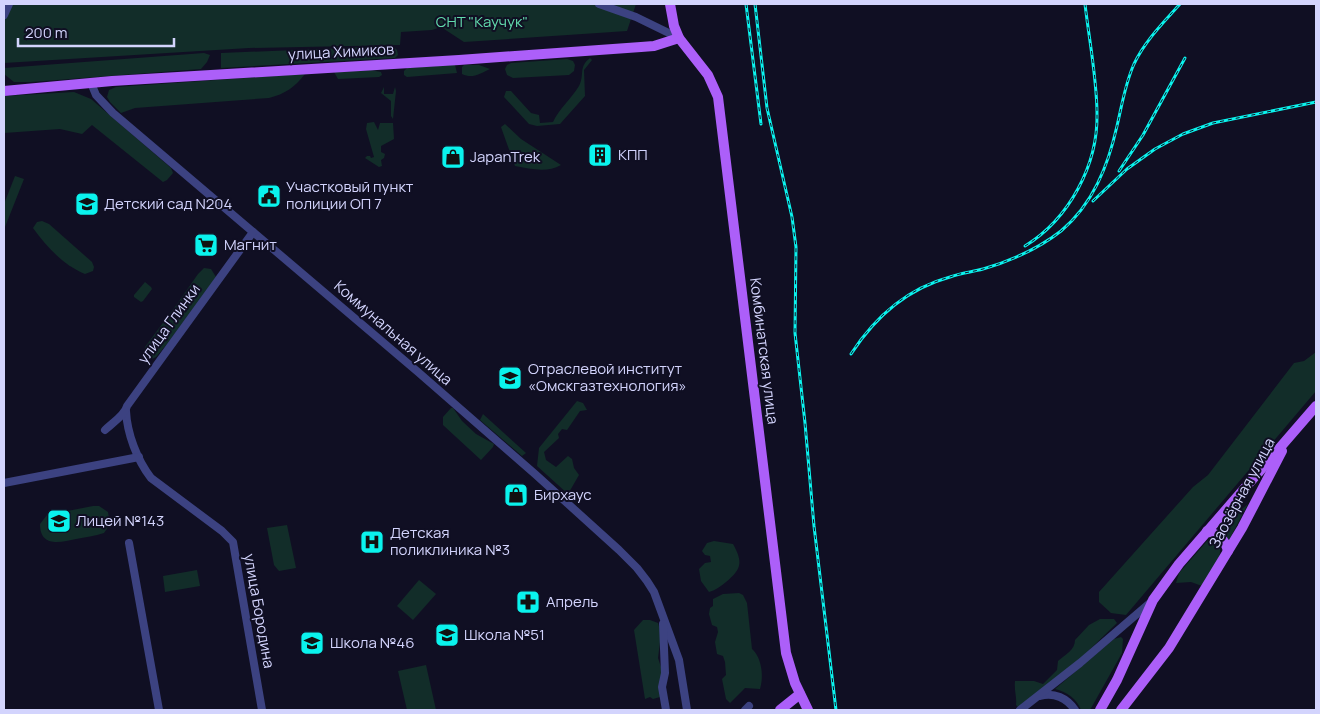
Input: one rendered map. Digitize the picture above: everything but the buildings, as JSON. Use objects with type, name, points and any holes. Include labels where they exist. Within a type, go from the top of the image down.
[{"type":"main road","name":"Комбинатская улица","points":[[670,4],[678,38],[708,75],[718,97],[786,654],[800,694],[808,710]]},
{"type":"main road","name":"улица Химиков","points":[[4,91],[90,83],[622,49],[654,46],[678,38]]},
{"type":"main road","points":[[1288,438],[1316,406]]},
{"type":"main road","name":"Заозёрная улица","points":[[1100,710],[1117,680],[1153,600],[1176,568],[1288,438]]},
{"type":"main road","name":"Заозёрная улица","points":[[1121,710],[1164,655],[1228,552],[1265,486],[1288,438]]},
{"type":"main road","points":[[1207,531],[1223,539],[1228,552]]},
{"type":"main road","points":[[780,710],[800,694]]},
{"type":"street","points":[[4,15],[9,4]]},
{"type":"street","points":[[599,4],[636,17],[678,38]]},
{"type":"street","name":"Коммунальная улица","points":[[90,83],[96,95],[113,113],[418,372],[619,550],[647,581],[654,592],[679,660],[687,710]]},
{"type":"street","name":"улица Глинки","points":[[105,430],[126,411],[127,406],[253,232]]},
{"type":"street","name":"улица Бородина","points":[[126,411],[129,430],[139,457],[150,478],[222,531],[233,542],[262,710]]},
{"type":"street","points":[[4,483],[139,457]]},
{"type":"street","points":[[129,543],[159,710]]},
{"type":"street","name":"Заозёрная улица","points":[[1020,710],[1051,687],[1153,600]]},
{"type":"street","name":"Коммунальная улица","points":[[662,617],[666,673],[662,687],[666,710]]},
{"type":"street","points":[[1038,697],[1047,694],[1053,695],[1064,699],[1075,710]]},
{"type":"green space","name":"СНТ \"Каучук\"","points":[[4,4],[636,4],[627,31],[464,42],[441,27],[432,30],[401,32],[400,45],[249,48],[4,63]]},
{"type":"green space","points":[[393,46],[397,50],[398,55],[395,58],[221,68],[221,53]]},
{"type":"green space","points":[[204,53],[210,55],[201,69],[31,82],[14,82],[4,74],[4,68]]},
{"type":"green space","points":[[590,58],[592,60],[584,70],[585,96],[560,124],[537,126],[529,124],[504,97],[506,91],[511,91],[531,113],[539,115],[540,123],[553,122],[579,86],[584,65]]},
{"type":"green space","points":[[567,59],[573,61],[575,65],[574,71],[569,75],[513,78],[507,75],[505,69],[511,63]]},
{"type":"green space","points":[[455,65],[457,73],[407,77],[404,75],[404,71],[407,68]]},
{"type":"green space","points":[[464,65],[479,65],[490,69],[469,76],[462,74],[462,67]]},
{"type":"green space","points":[[371,70],[381,72],[382,75],[379,77],[338,79],[334,72]]},
{"type":"green space","points":[[305,74],[289,89],[269,98],[135,108],[121,113],[107,97],[109,90],[116,87]]},
{"type":"green space","points":[[384,87],[384,94],[393,94],[395,87],[393,119],[391,116],[391,101],[381,93]]},
{"type":"green space","points":[[74,92],[91,99],[171,168],[173,173],[167,180],[163,182],[92,125],[82,134],[60,129],[4,133],[4,96]]},
{"type":"green space","points":[[374,122],[378,130],[380,123],[393,123],[394,139],[381,146],[381,152],[385,154],[381,160],[382,166],[379,167],[365,158],[367,156],[374,157],[366,129],[367,123]]},
{"type":"green space","points":[[505,124],[521,139],[561,165],[545,170],[515,166],[501,127]]},
{"type":"green space","points":[[15,176],[24,179],[5,227],[4,204]]},
{"type":"green space","points":[[42,221],[49,224],[92,262],[93,271],[85,274],[70,266],[56,255],[33,228],[37,222]]},
{"type":"green space","points":[[204,268],[211,269],[216,277],[156,357],[150,360],[145,359],[145,347]]},
{"type":"green space","points":[[145,282],[152,289],[141,302],[134,295]]},
{"type":"green space","points":[[1316,352],[1316,391],[1126,615],[1111,613],[1099,602],[1099,592],[1193,487],[1208,475],[1294,363],[1304,361]]},
{"type":"green space","points":[[577,401],[583,403],[587,410],[580,411],[567,430],[562,429],[558,434],[559,438],[544,452],[546,460],[556,467],[568,456],[572,459],[574,468],[579,475],[568,494],[537,466],[539,448]]},
{"type":"green space","points":[[451,408],[476,434],[494,444],[481,460],[443,425],[443,417]]},
{"type":"green space","points":[[483,414],[526,453],[522,456],[480,420]]},
{"type":"green space","points":[[1248,504],[1229,540],[1221,533],[1220,527]]},
{"type":"green space","points":[[99,506],[108,512],[110,524],[104,533],[52,542],[47,540],[41,532],[40,524],[47,515]]},
{"type":"green space","points":[[287,525],[296,568],[279,571],[274,565],[267,528]]},
{"type":"green space","points":[[1208,540],[1217,541],[1220,553],[1216,564],[1202,586],[1191,582],[1176,583],[1179,573]]},
{"type":"green space","points":[[714,541],[733,544],[738,556],[739,565],[731,577],[718,588],[709,592],[701,581],[699,569],[705,563],[711,562],[710,556],[705,555],[702,551],[707,543]]},
{"type":"green space","points":[[197,570],[200,586],[165,592],[163,576]]},
{"type":"green space","points":[[419,580],[436,594],[413,620],[397,606]]},
{"type":"green space","points":[[739,593],[743,595],[747,603],[752,649],[760,662],[762,679],[760,689],[745,688],[730,703],[726,699],[722,679],[726,675],[725,662],[723,656],[717,654],[715,642],[718,632],[717,627],[712,625],[709,614],[710,608],[713,606],[713,599],[723,594]]},
{"type":"green space","points":[[1100,619],[1114,619],[1117,623],[1080,659],[1019,708],[1016,705],[1015,681],[1034,681],[1043,684],[1057,670],[1058,661],[1071,649],[1075,644],[1075,640],[1089,625]]},
{"type":"green space","points":[[643,620],[658,623],[661,634],[658,658],[662,670],[660,697],[653,699],[650,697],[645,699],[634,630]]},
{"type":"green space","points":[[1121,637],[1123,639],[1122,653],[1090,710],[1081,710],[1071,696],[1055,689],[1114,639]]},
{"type":"green space","points":[[426,665],[436,710],[407,710],[398,671]]},
{"type":"railway","points":[[746,4],[761,124]]},
{"type":"railway","points":[[755,4],[767,108],[792,217],[796,247],[795,333],[814,526],[836,710]]},
{"type":"railway","points":[[1025,246],[1041,235],[1067,206],[1078,189],[1092,152],[1096,133],[1097,101],[1085,4]]},
{"type":"railway","points":[[851,354],[870,328],[881,317],[893,306],[919,289],[934,282],[993,266],[1024,254],[1061,231],[1072,220],[1082,209],[1104,170],[1134,64],[1149,40],[1180,4]]},
{"type":"railway","points":[[1119,171],[1143,135],[1185,58]]},
{"type":"railway","points":[[1093,201],[1127,169],[1155,149],[1183,134],[1213,123],[1316,102]]},
{"type":"place","name":"КПП","points":[[600,155]]},
{"type":"place","name":"JapanTrek","points":[[453,157]]},
{"type":"place","name":"Участковый пункт полиции ОП 7","points":[[269,196]]},
{"type":"place","name":"Детский сад N204","points":[[87,204]]},
{"type":"place","name":"Магнит","points":[[206,245]]},
{"type":"place","name":"Отраслевой институт «Омскгазтехнология»","points":[[510,378]]},
{"type":"place","name":"Бирхаус","points":[[516,495]]},
{"type":"place","name":"Лицей №143","points":[[59,521]]},
{"type":"place","name":"Детская поликлиника №3","points":[[372,542]]},
{"type":"place","name":"Апрель","points":[[528,602]]},
{"type":"place","name":"Школа №51","points":[[447,635]]},
{"type":"place","name":"Школа №46","points":[[312,643]]}]
